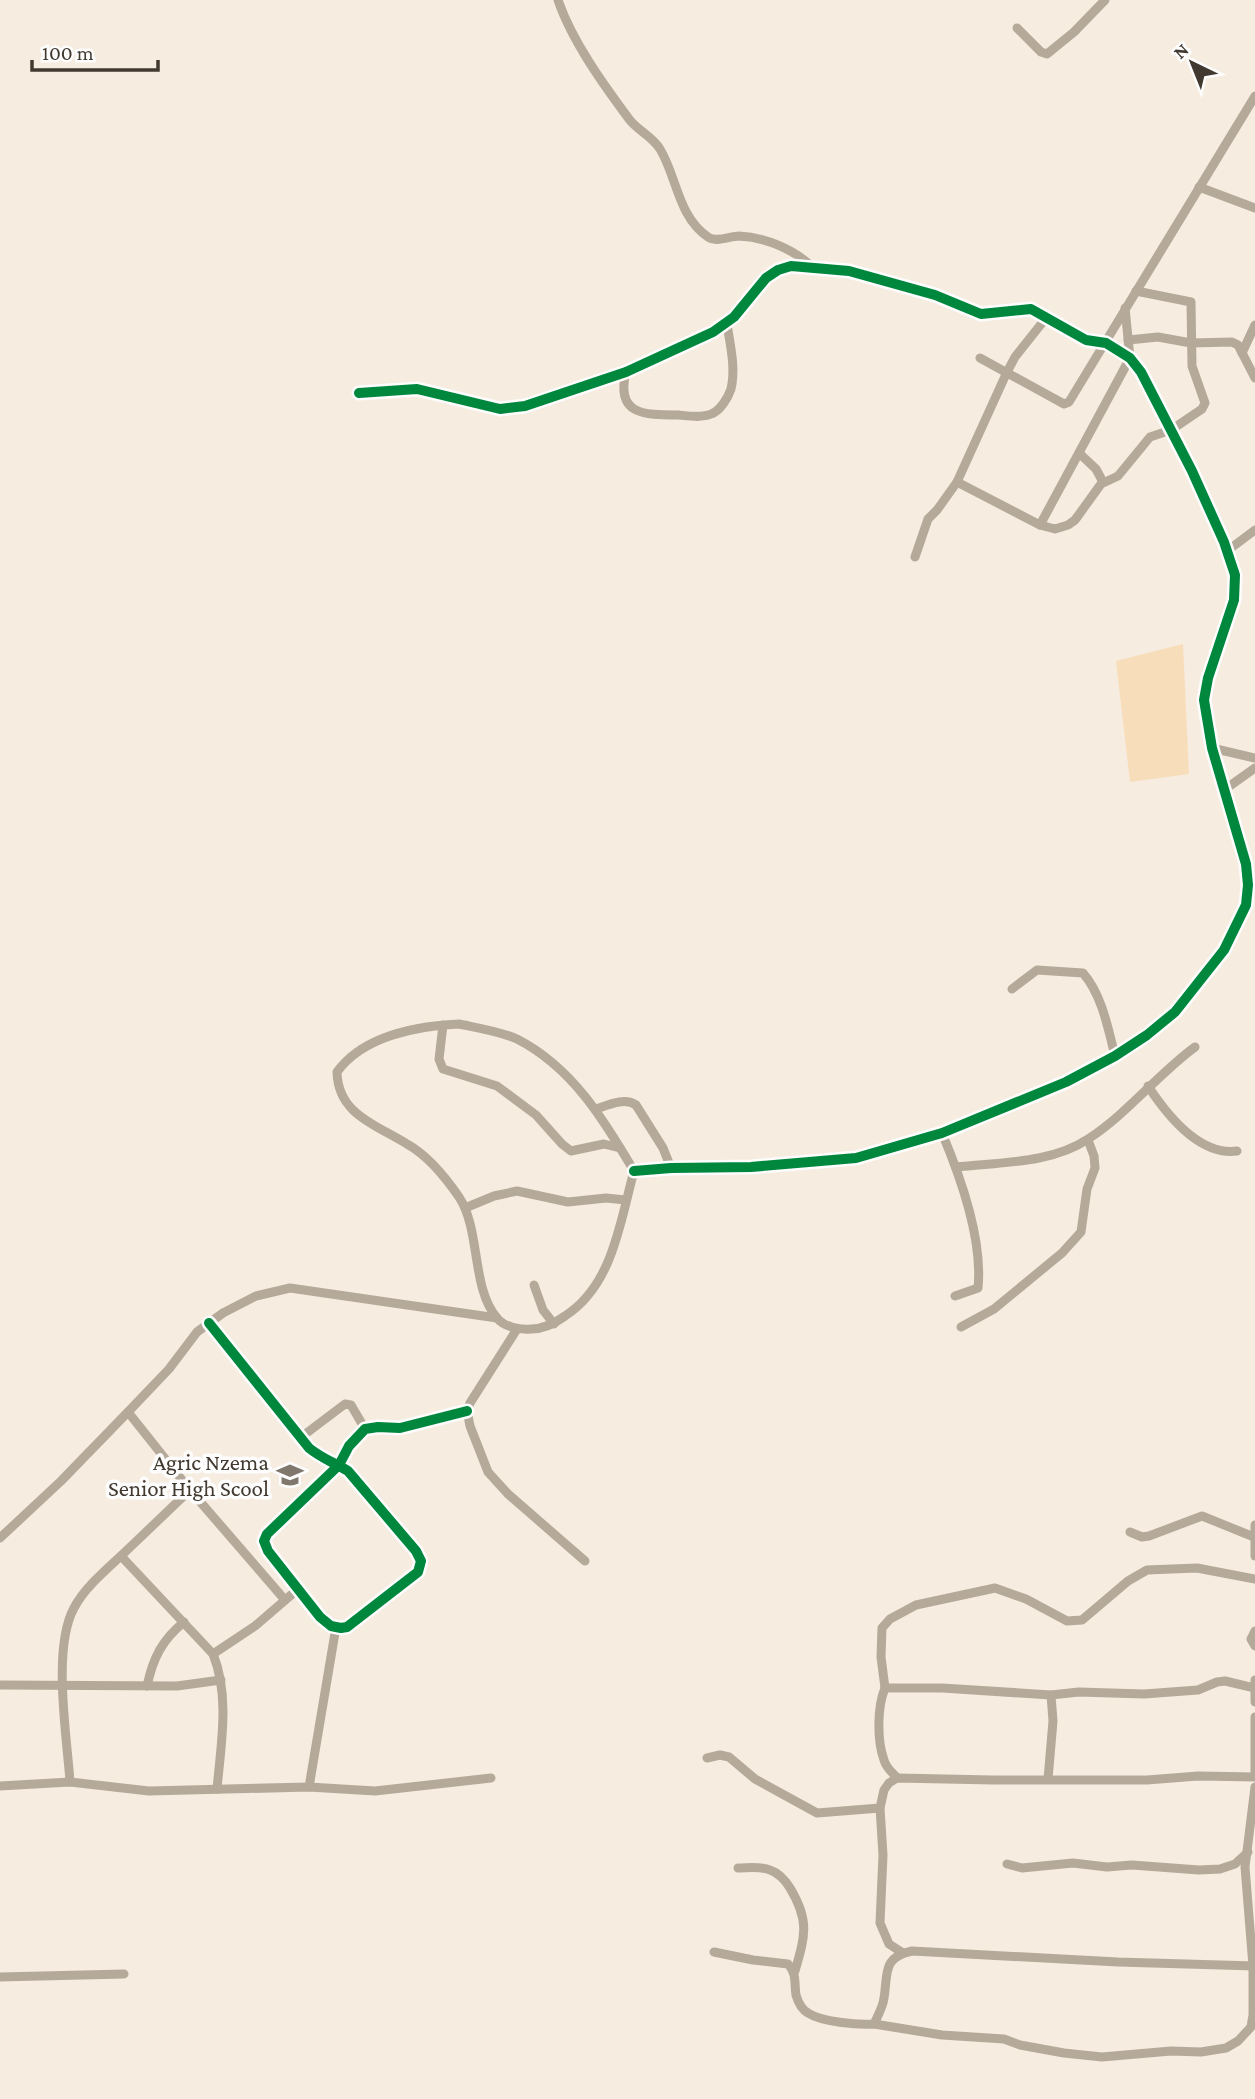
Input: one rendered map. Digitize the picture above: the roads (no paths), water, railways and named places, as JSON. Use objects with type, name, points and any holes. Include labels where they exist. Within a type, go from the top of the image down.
[{"type":"street","points":[[558,0],[571,32],[628,118],[649,135],[660,149],[686,212],[708,237],[744,237],[778,246],[801,256],[812,267]]},
{"type":"street","points":[[1017,28],[1041,52],[1047,54],[1074,32],[1105,0]]},
{"type":"street","points":[[979,358],[1066,404],[1106,344],[1125,308],[1255,97]]},
{"type":"street","points":[[1199,187],[1255,208]]},
{"type":"street","points":[[359,393],[417,389],[500,410],[525,406],[626,372],[697,341],[727,324],[757,287],[778,270],[791,266],[849,271],[920,290],[981,314],[1031,309],[1086,340],[1106,344],[1130,358],[1141,372],[1192,471],[1227,551],[1235,575],[1236,588],[1227,625],[1205,688],[1204,713],[1246,864],[1246,905],[1224,950],[1175,1012],[1115,1056],[1066,1082],[942,1133],[856,1158],[751,1167],[634,1171]]},
{"type":"street","points":[[957,482],[1040,525],[1055,529],[1074,520],[1103,482],[1118,476],[1150,437],[1171,430],[1202,410],[1205,403],[1193,371],[1191,302],[1136,291]]},
{"type":"street","points":[[1040,525],[1130,358],[1125,308]]},
{"type":"street","points":[[915,557],[928,519],[957,482],[1007,372],[1046,318]]},
{"type":"street","points":[[626,372],[623,390],[625,398],[634,410],[647,415],[704,416],[715,413],[730,391],[732,362],[727,324]]},
{"type":"street","points":[[1242,353],[1255,325]]},
{"type":"street","points":[[1128,340],[1158,337],[1191,344],[1232,342],[1238,345],[1255,378]]},
{"type":"street","points":[[1079,453],[1096,469],[1103,482]]},
{"type":"street","points":[[1227,551],[1255,530]]},
{"type":"street","points":[[1212,748],[1255,758]]},
{"type":"street","points":[[1224,790],[1255,768]]},
{"type":"street","points":[[1012,989],[1037,970],[1083,973],[1089,980],[1101,1008],[1115,1056]]},
{"type":"street","points":[[0,1538],[61,1481],[128,1412],[169,1369],[197,1332],[256,1296],[290,1288],[497,1318],[517,1329],[533,1329],[554,1324],[595,1289],[611,1255],[634,1171],[596,1109],[560,1069],[516,1039],[459,1024],[443,1025],[383,1039],[357,1051],[337,1072],[338,1085],[348,1104],[366,1122],[408,1144],[441,1174],[465,1208],[486,1297],[497,1318]]},
{"type":"street","points":[[443,1025],[439,1059],[443,1069],[497,1086],[536,1115],[571,1151],[604,1143],[620,1148]]},
{"type":"street","points":[[956,1167],[1038,1158],[1088,1140],[1195,1047]]},
{"type":"street","points":[[1148,1086],[1171,1120],[1188,1133],[1223,1153],[1237,1151]]},
{"type":"street","points":[[596,1109],[631,1101],[663,1148],[671,1168]]},
{"type":"street","points":[[942,1133],[956,1167],[977,1250],[979,1275],[978,1289],[955,1296]]},
{"type":"street","points":[[961,1327],[995,1309],[1062,1253],[1081,1232],[1087,1189],[1095,1168],[1088,1140]]},
{"type":"street","points":[[465,1208],[494,1196],[517,1191],[568,1202],[606,1198],[626,1200]]},
{"type":"street","points":[[534,1285],[543,1310],[554,1324]]},
{"type":"street","points":[[209,1323],[300,1438],[323,1459],[339,1465],[348,1471],[416,1551],[421,1561],[418,1572],[347,1627],[331,1626],[320,1617],[268,1552],[264,1541],[267,1534],[339,1465],[349,1446],[365,1429],[400,1429],[467,1411]]},
{"type":"street","points":[[517,1329],[467,1411],[473,1435],[488,1472],[508,1494],[585,1561]]},
{"type":"street","points":[[300,1438],[345,1404],[351,1405],[365,1429]]},
{"type":"street","points":[[128,1412],[190,1490],[285,1600]]},
{"type":"street","points":[[70,1783],[63,1686],[66,1635],[74,1608],[107,1569],[190,1490]]},
{"type":"street","points":[[1130,1532],[1142,1537],[1149,1536],[1202,1516],[1254,1537]]},
{"type":"street","points":[[1255,1525],[1255,1556]]},
{"type":"street","points":[[121,1556],[213,1654],[221,1680],[222,1722],[217,1789]]},
{"type":"street","points":[[897,1778],[888,1769],[881,1747],[881,1709],[885,1688],[881,1657],[882,1628],[890,1619],[916,1605],[995,1588],[1027,1599],[1066,1621],[1082,1620],[1128,1581],[1147,1570],[1197,1568],[1255,1579]]},
{"type":"street","points":[[213,1654],[255,1626],[298,1589]]},
{"type":"street","points":[[147,1686],[151,1667],[165,1640],[184,1622]]},
{"type":"street","points":[[309,1787],[337,1628]]},
{"type":"street","points":[[1255,1631],[1251,1639],[1255,1646]]},
{"type":"street","points":[[0,1685],[147,1686],[187,1685],[221,1680]]},
{"type":"street","points":[[1255,1680],[1255,1702]]},
{"type":"street","points":[[885,1688],[985,1690],[1051,1695],[1079,1692],[1144,1694],[1198,1690],[1225,1681],[1255,1689]]},
{"type":"street","points":[[1048,1779],[1053,1721],[1051,1695]]},
{"type":"street","points":[[903,1953],[889,1944],[880,1923],[883,1855],[880,1808],[884,1790],[889,1783],[897,1778],[1147,1780],[1198,1776],[1255,1776],[1255,1717]]},
{"type":"street","points":[[707,1758],[720,1755],[729,1757],[755,1779],[817,1813],[880,1808]]},
{"type":"street","points":[[0,1786],[70,1783],[149,1791],[309,1787],[375,1791],[491,1778]]},
{"type":"street","points":[[738,1868],[766,1868],[777,1872],[801,1907],[804,1915],[803,1943],[795,1971],[796,1994],[801,2007],[809,2014],[859,2025],[874,2024],[942,2035],[1004,2039],[1020,2045],[1102,2057],[1171,2051],[1201,2052],[1226,2048],[1244,2036],[1251,2027],[1254,1966],[1245,1867],[1255,1787]]},
{"type":"street","points":[[1007,1864],[1022,1868],[1073,1863],[1107,1867],[1132,1865],[1210,1870],[1235,1864],[1248,1852]]},
{"type":"street","points":[[874,2024],[884,1999],[887,1967],[897,1956],[912,1951],[1254,1966]]},
{"type":"street","points":[[715,1952],[753,1960],[780,1961],[795,1971]]},
{"type":"street","points":[[0,1977],[124,1974]]},
{"type":"place","name":"Agric Nzema Senior High Scool","points":[[290,1475]]}]
